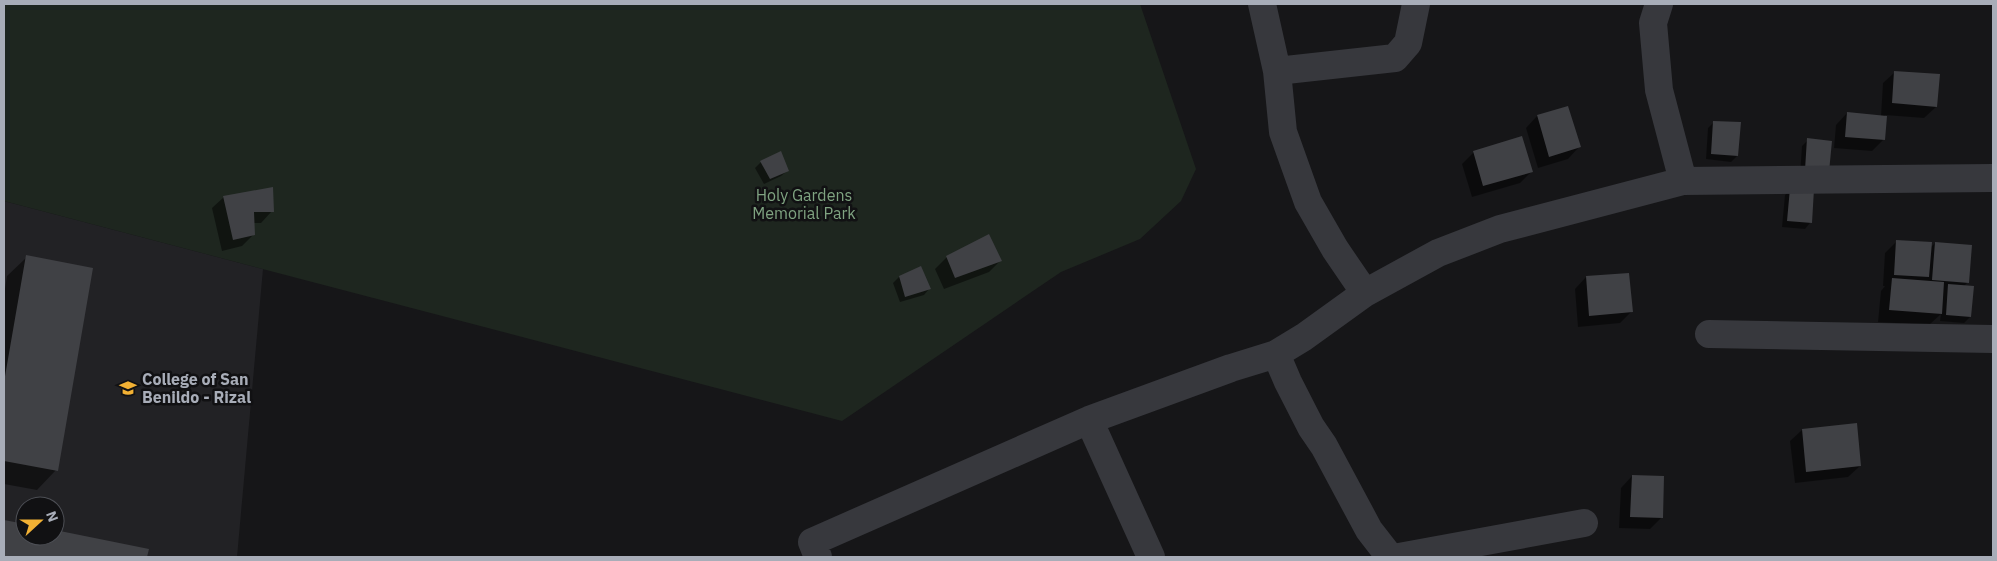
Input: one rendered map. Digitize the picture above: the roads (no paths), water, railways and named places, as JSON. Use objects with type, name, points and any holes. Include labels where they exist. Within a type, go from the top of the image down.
[{"type":"street","points":[[1262,4],[1278,71],[1283,132],[1308,202],[1365,293]]},
{"type":"street","points":[[1278,71],[1395,58],[1408,43],[1416,4]]},
{"type":"street","points":[[1659,4],[1653,23],[1659,90],[1683,182]]},
{"type":"street","points":[[818,557],[812,542],[1089,420],[1231,368],[1276,354],[1304,337],[1365,293],[1438,253],[1500,229],[1683,182],[1993,178]]},
{"type":"street","points":[[1709,334],[1993,340]]},
{"type":"street","points":[[1276,354],[1307,420],[1324,446],[1369,530],[1390,557]]},
{"type":"street","points":[[1089,420],[1151,557]]},
{"type":"street","points":[[1399,557],[1584,523]]},
{"type":"place","name":"College of San Benildo - Rizal","points":[[128,388]]},
{"type":"park label","name":"Holy Gardens Memorial Park","points":[[804,204]]}]
